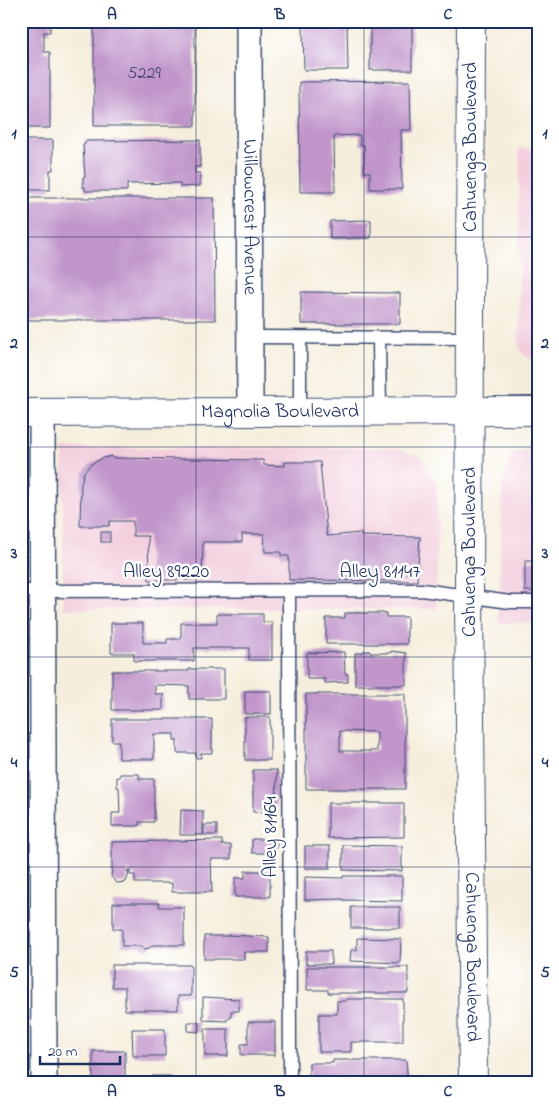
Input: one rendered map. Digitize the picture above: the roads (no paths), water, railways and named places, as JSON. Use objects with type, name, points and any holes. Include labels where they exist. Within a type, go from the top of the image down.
[{"type":"main road","name":"Cahuenga Boulevard","points":[[471,21],[469,596],[473,1083]]},
{"type":"main road","name":"Magnolia Boulevard","points":[[32,413],[538,411]]},
{"type":"street","name":"Willowcrest Avenue","points":[[249,21],[250,413]]},
{"type":"street","points":[[32,413],[32,591],[44,1083]]},
{"type":"lane","points":[[250,337],[470,338]]},
{"type":"lane","points":[[300,338],[300,412]]},
{"type":"lane","points":[[379,338],[380,412]]},
{"type":"lane","name":"Alley 81147","points":[[289,591],[422,590],[510,602],[538,602]]},
{"type":"lane","name":"Alley 89220","points":[[32,591],[289,591]]},
{"type":"lane","name":"Alley 81164","points":[[289,591],[290,1083]]}]
